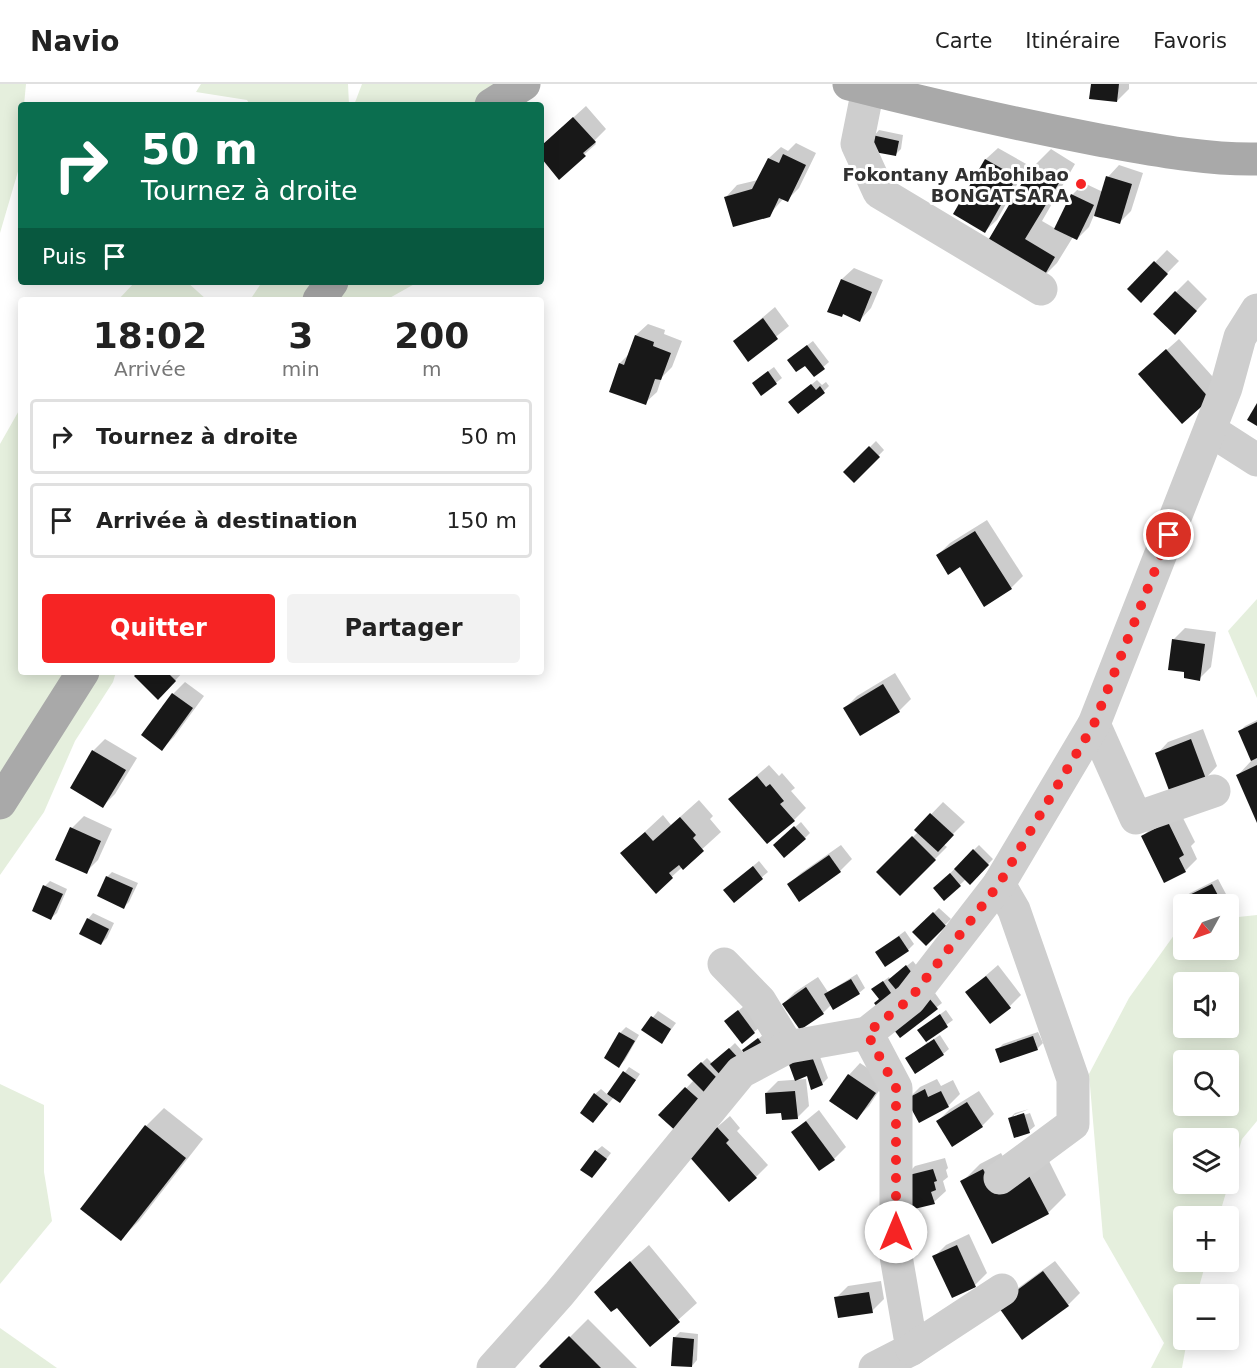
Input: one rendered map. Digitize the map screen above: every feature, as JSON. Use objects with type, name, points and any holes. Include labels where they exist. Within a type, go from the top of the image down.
[{"type":"main road","points":[[496,102],[524,84]]},
{"type":"main road","points":[[863,86],[1044,129],[1142,148],[1226,160],[1257,159]]},
{"type":"main road","points":[[0,803],[81,675]]},
{"type":"street","points":[[863,86],[856,144],[879,192],[1041,289]]},
{"type":"street","points":[[493,1368],[559,1294],[741,1072],[788,1047],[867,1033],[910,999],[999,884],[1094,724],[1226,388],[1240,337],[1257,310]]},
{"type":"street","points":[[1210,430],[1257,460]]},
{"type":"street","points":[[1094,724],[1136,818],[1214,791]]},
{"type":"street","points":[[999,884],[1014,910],[1073,1080],[1073,1124],[1000,1178]]},
{"type":"street","points":[[724,964],[760,1001],[788,1047]]},
{"type":"street","points":[[867,1033],[896,1088],[896,1256],[912,1348]]},
{"type":"street","points":[[875,1368],[912,1348],[1002,1290]]},
{"type":"green space","points":[[0,84],[26,84],[24,102],[18,102],[18,171],[0,233]]},
{"type":"green space","points":[[201,84],[348,84],[349,102],[248,102],[196,92]]},
{"type":"green space","points":[[362,84],[530,84],[525,102],[355,102]]},
{"type":"green space","points":[[132,285],[190,285],[204,297],[121,297]]},
{"type":"green space","points":[[260,285],[413,285],[391,297],[252,297]]},
{"type":"green space","points":[[18,412],[18,675],[115,675],[113,682],[75,741],[44,812],[0,875],[0,444]]},
{"type":"green space","points":[[1257,599],[1257,698],[1228,631]]},
{"type":"green space","points":[[1257,915],[1257,1121],[1242,1139],[1239,1149],[1239,1128],[1173,1128],[1173,1194],[1226,1194],[1222,1206],[1173,1206],[1173,1272],[1203,1272],[1200,1284],[1173,1284],[1173,1350],[1185,1350],[1182,1368],[1151,1368],[1164,1343],[1103,1237],[1089,1074],[1129,998],[1173,937],[1173,960],[1239,960],[1239,917]]},
{"type":"green space","points":[[0,1084],[44,1105],[44,1172],[52,1221],[0,1284]]},
{"type":"green space","points":[[0,1328],[57,1368],[0,1368]]},
{"type":"building","points":[[1091,84],[1119,84],[1117,102],[1089,99]]},
{"type":"building","points":[[573,117],[596,142],[583,153],[586,156],[559,180],[544,161],[544,143]]},
{"type":"building","points":[[872,135],[899,141],[896,156],[869,151]]},
{"type":"building","points":[[783,154],[806,165],[788,202],[779,198],[770,217],[733,227],[724,197],[752,189],[768,158],[779,163]]},
{"type":"building","points":[[985,159],[1017,177],[985,233],[953,214]]},
{"type":"building","points":[[1032,166],[1059,183],[1025,239],[1055,257],[1040,283],[983,249]]},
{"type":"building","points":[[1106,176],[1132,184],[1120,224],[1094,216]]},
{"type":"building","points":[[1071,194],[1094,205],[1077,240],[1054,229]]},
{"type":"building","points":[[1154,261],[1168,274],[1141,303],[1127,289]]},
{"type":"building","points":[[841,279],[872,292],[860,322],[843,314],[842,317],[827,312]]},
{"type":"building","points":[[1175,291],[1197,311],[1175,335],[1153,314]]},
{"type":"building","points":[[763,318],[778,339],[748,362],[733,341]]},
{"type":"building","points":[[635,335],[654,342],[653,346],[671,353],[661,380],[655,379],[646,405],[609,392],[619,363],[624,365]]},
{"type":"building","points":[[807,345],[825,369],[814,377],[805,366],[796,372],[787,360]]},
{"type":"building","points":[[1166,349],[1210,399],[1182,424],[1138,374]]},
{"type":"building","points":[[768,371],[777,384],[761,396],[752,383]]},
{"type":"building","points":[[811,384],[816,390],[820,386],[825,393],[798,414],[788,402]]},
{"type":"building","points":[[1257,403],[1257,426],[1247,420]]},
{"type":"building","points":[[869,446],[880,457],[854,483],[843,472]]},
{"type":"building","points":[[975,531],[1012,589],[984,607],[960,567],[948,575],[936,555]]},
{"type":"building","points":[[1172,639],[1205,644],[1200,681],[1184,678],[1184,672],[1168,670]]},
{"type":"building","points":[[170,675],[176,681],[158,700],[134,676]]},
{"type":"building","points":[[883,684],[900,712],[860,736],[843,708]]},
{"type":"building","points":[[172,693],[193,708],[162,751],[141,735]]},
{"type":"building","points":[[1257,722],[1257,758],[1251,761],[1238,731]]},
{"type":"building","points":[[1191,739],[1206,779],[1170,793],[1155,753]]},
{"type":"building","points":[[92,750],[126,770],[103,808],[70,788]]},
{"type":"building","points":[[1257,765],[1257,823],[1236,775]]},
{"type":"building","points":[[757,776],[766,787],[770,784],[784,801],[780,804],[795,821],[767,844],[728,799]]},
{"type":"building","points":[[930,813],[954,835],[938,852],[914,830]]},
{"type":"building","points":[[680,817],[696,835],[693,838],[704,851],[683,870],[679,865],[669,873],[673,878],[656,894],[620,853],[645,832],[653,841]]},
{"type":"building","points":[[1168,822],[1184,855],[1179,858],[1186,872],[1164,883],[1141,836]]},
{"type":"building","points":[[794,826],[806,839],[784,858],[773,845]]},
{"type":"building","points":[[70,827],[101,841],[87,874],[55,860]]},
{"type":"building","points":[[912,836],[936,860],[900,896],[876,872]]},
{"type":"building","points":[[973,849],[989,865],[970,885],[954,869]]},
{"type":"building","points":[[829,855],[841,872],[799,902],[787,884]]},
{"type":"building","points":[[753,866],[763,879],[734,903],[723,890]]},
{"type":"building","points":[[950,873],[961,886],[944,901],[933,888]]},
{"type":"building","points":[[106,876],[133,888],[124,909],[97,896]]},
{"type":"building","points":[[1212,884],[1217,894],[1191,894]]},
{"type":"building","points":[[43,885],[63,894],[51,920],[32,911]]},
{"type":"building","points":[[933,912],[946,926],[926,946],[912,932]]},
{"type":"building","points":[[87,918],[109,929],[101,945],[79,934]]},
{"type":"building","points":[[899,936],[909,951],[885,967],[875,952]]},
{"type":"building","points":[[906,965],[915,977],[897,991],[888,980]]},
{"type":"building","points":[[986,976],[1011,1008],[990,1024],[965,992]]},
{"type":"building","points":[[851,979],[860,994],[833,1010],[824,994]]},
{"type":"building","points":[[883,981],[897,1002],[882,1013],[874,1003],[879,999],[871,989]]},
{"type":"building","points":[[806,987],[824,1014],[800,1030],[782,1004]]},
{"type":"building","points":[[929,998],[938,1009],[900,1038],[891,1026]]},
{"type":"building","points":[[738,1010],[755,1033],[742,1044],[724,1021]]},
{"type":"building","points":[[940,1014],[948,1027],[926,1042],[917,1030]]},
{"type":"building","points":[[651,1016],[671,1029],[662,1044],[641,1030]]},
{"type":"building","points":[[619,1032],[635,1041],[619,1068],[604,1058]]},
{"type":"building","points":[[1033,1036],[1038,1050],[1000,1063],[995,1049]]},
{"type":"building","points":[[758,1038],[765,1048],[749,1060],[742,1050]]},
{"type":"building","points":[[934,1039],[944,1055],[915,1074],[905,1058]]},
{"type":"building","points":[[729,1048],[742,1062],[723,1078],[710,1064]]},
{"type":"building","points":[[811,1054],[823,1085],[811,1090],[807,1076],[795,1081],[788,1062]]},
{"type":"building","points":[[701,1062],[722,1083],[708,1096],[687,1075]]},
{"type":"building","points":[[623,1071],[636,1080],[620,1103],[607,1094]]},
{"type":"building","points":[[848,1074],[876,1093],[857,1120],[829,1101]]},
{"type":"building","points":[[685,1087],[704,1104],[678,1133],[658,1115]]},
{"type":"building","points":[[925,1089],[928,1097],[941,1091],[949,1107],[919,1123],[906,1099]]},
{"type":"building","points":[[795,1091],[798,1119],[782,1120],[781,1113],[766,1114],[765,1093]]},
{"type":"building","points":[[594,1093],[608,1104],[593,1123],[580,1113]]},
{"type":"building","points":[[967,1102],[983,1127],[952,1147],[936,1121]]},
{"type":"building","points":[[1024,1113],[1030,1133],[1014,1138],[1008,1118]]},
{"type":"building","points":[[806,1121],[835,1160],[819,1171],[791,1132]]},
{"type":"building","points":[[145,1125],[186,1158],[121,1241],[80,1209]]},
{"type":"building","points":[[717,1127],[729,1140],[726,1143],[757,1178],[729,1202],[687,1154]]},
{"type":"building","points":[[595,1150],[607,1159],[592,1178],[580,1170]]},
{"type":"building","points":[[933,1169],[937,1181],[934,1182],[936,1190],[931,1192],[935,1204],[910,1210],[901,1177]]},
{"type":"building","points":[[983,1169],[994,1190],[1027,1172],[1049,1214],[992,1244],[960,1181]]},
{"type":"building","points":[[957,1245],[976,1287],[952,1298],[932,1256]]},
{"type":"building","points":[[630,1261],[680,1322],[650,1347],[617,1308],[611,1312],[594,1292]]},
{"type":"building","points":[[1043,1271],[1069,1306],[1022,1340],[997,1305]]},
{"type":"building","points":[[869,1292],[873,1313],[838,1318],[834,1297]]},
{"type":"building","points":[[569,1336],[601,1368],[541,1368],[539,1366]]},
{"type":"building","points":[[673,1337],[694,1339],[692,1367],[671,1366]]},
{"type":"place","name":"Fokontany Ambohibao BONGATSARA","points":[[1081,184]]},
{"type":"route","points":[[896,1232],[896,1088],[867,1033],[910,999],[999,884],[1094,724],[1169,535]]}]
